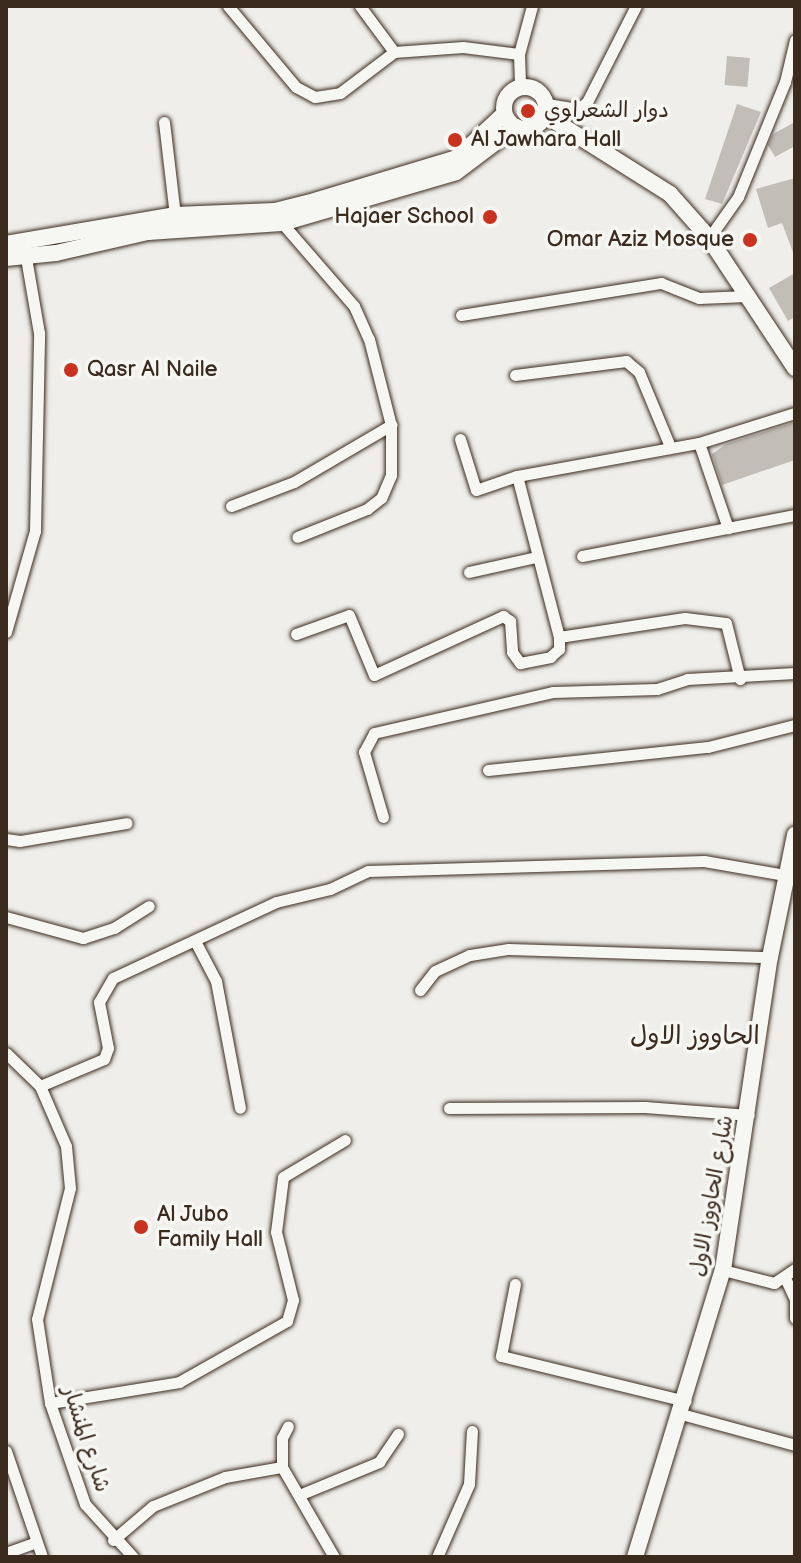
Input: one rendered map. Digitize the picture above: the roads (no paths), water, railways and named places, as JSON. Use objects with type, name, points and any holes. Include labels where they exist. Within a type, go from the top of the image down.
[{"type":"street","points":[[228,6],[296,87],[315,97],[340,93],[394,52],[463,47],[519,54]]},
{"type":"street","points":[[360,6],[394,52]]},
{"type":"street","points":[[520,87],[519,54],[532,6]]},
{"type":"street","points":[[546,109],[578,109],[587,102],[636,6]]},
{"type":"street","points":[[709,238],[738,197],[785,82],[795,40]]},
{"type":"street","points":[[6,258],[175,215],[275,211],[433,167],[479,143],[504,114],[505,100],[520,87],[534,88],[546,109],[670,194],[709,238],[795,368]]},
{"type":"street","points":[[6,244],[25,251],[148,232],[282,223],[456,172],[516,127],[534,128],[546,109]]},
{"type":"street","points":[[504,114],[516,127]]},
{"type":"street","points":[[164,122],[175,215]]},
{"type":"street","points":[[282,223],[354,306],[369,339],[391,425],[391,475],[381,498],[367,509],[297,537]]},
{"type":"street","points":[[6,632],[35,531],[39,333],[25,251]]},
{"type":"street","points":[[461,315],[661,283],[699,298],[747,296]]},
{"type":"street","points":[[515,375],[626,361],[639,372],[669,444]]},
{"type":"street","points":[[460,439],[476,490],[517,476],[669,444],[699,443],[795,413]]},
{"type":"street","points":[[231,506],[294,482],[391,425]]},
{"type":"street","points":[[699,443],[728,528]]},
{"type":"street","points":[[296,634],[349,615],[374,675],[492,618],[510,621],[512,652],[520,663],[550,657],[559,649],[559,637],[517,476]]},
{"type":"street","points":[[582,556],[795,515]]},
{"type":"street","points":[[469,572],[536,557]]},
{"type":"street","points":[[559,637],[685,618],[726,623],[740,679]]},
{"type":"street","points":[[383,817],[364,752],[366,741],[374,733],[553,692],[598,694],[657,689],[687,679],[740,679],[795,673]]},
{"type":"street","points":[[488,770],[708,747],[795,725]]},
{"type":"street","points":[[6,839],[20,841],[126,823]]},
{"type":"street","name":"شارع الحاووز الاول","points":[[635,1557],[684,1408],[723,1270],[749,1115],[770,957],[795,835]]},
{"type":"street","points":[[40,1086],[106,1057],[99,1002],[108,983],[276,902],[330,889],[376,869],[704,861],[785,875]]},
{"type":"street","points":[[6,917],[83,938],[114,928],[149,906]]},
{"type":"street","points":[[195,941],[216,981],[240,1108]]},
{"type":"street","points":[[420,990],[435,971],[470,955],[509,949],[770,957]]},
{"type":"street","name":"شارع المنشار","points":[[6,1053],[40,1086],[66,1146],[70,1188],[37,1319],[50,1403],[85,1504],[113,1540],[133,1557]]},
{"type":"street","points":[[449,1108],[615,1106],[749,1115]]},
{"type":"street","points":[[50,1403],[179,1382],[287,1321],[294,1304],[276,1232],[283,1177],[345,1140]]},
{"type":"street","points":[[723,1270],[770,1283],[786,1280],[795,1269]]},
{"type":"street","points":[[786,1280],[795,1299],[795,1318]]},
{"type":"street","points":[[515,1284],[501,1356],[684,1408],[795,1445]]},
{"type":"street","points":[[288,1426],[282,1438],[282,1467],[299,1495],[312,1527],[334,1557]]},
{"type":"street","points":[[437,1557],[469,1484],[472,1431]]},
{"type":"street","points":[[299,1495],[379,1462],[398,1434]]},
{"type":"street","points":[[6,1451],[33,1543],[42,1557]]},
{"type":"street","points":[[113,1540],[153,1506],[225,1477],[282,1467]]},
{"type":"street","points":[[6,1553],[33,1543]]},
{"type":"place","name":"دوار الشعراوي","points":[[528,111]]},
{"type":"place","name":"Al Jawhara Hall","points":[[455,140]]},
{"type":"place","name":"Hajaer School","points":[[490,217]]},
{"type":"place","name":"Omar Aziz Mosque","points":[[750,240]]},
{"type":"place","name":"Qasr Al Naile","points":[[71,370]]},
{"type":"place","name":"Al Jubo Family Hall","points":[[141,1227]]},
{"type":"district","name":"الحاووز الاول","points":[[695,1037]]}]
